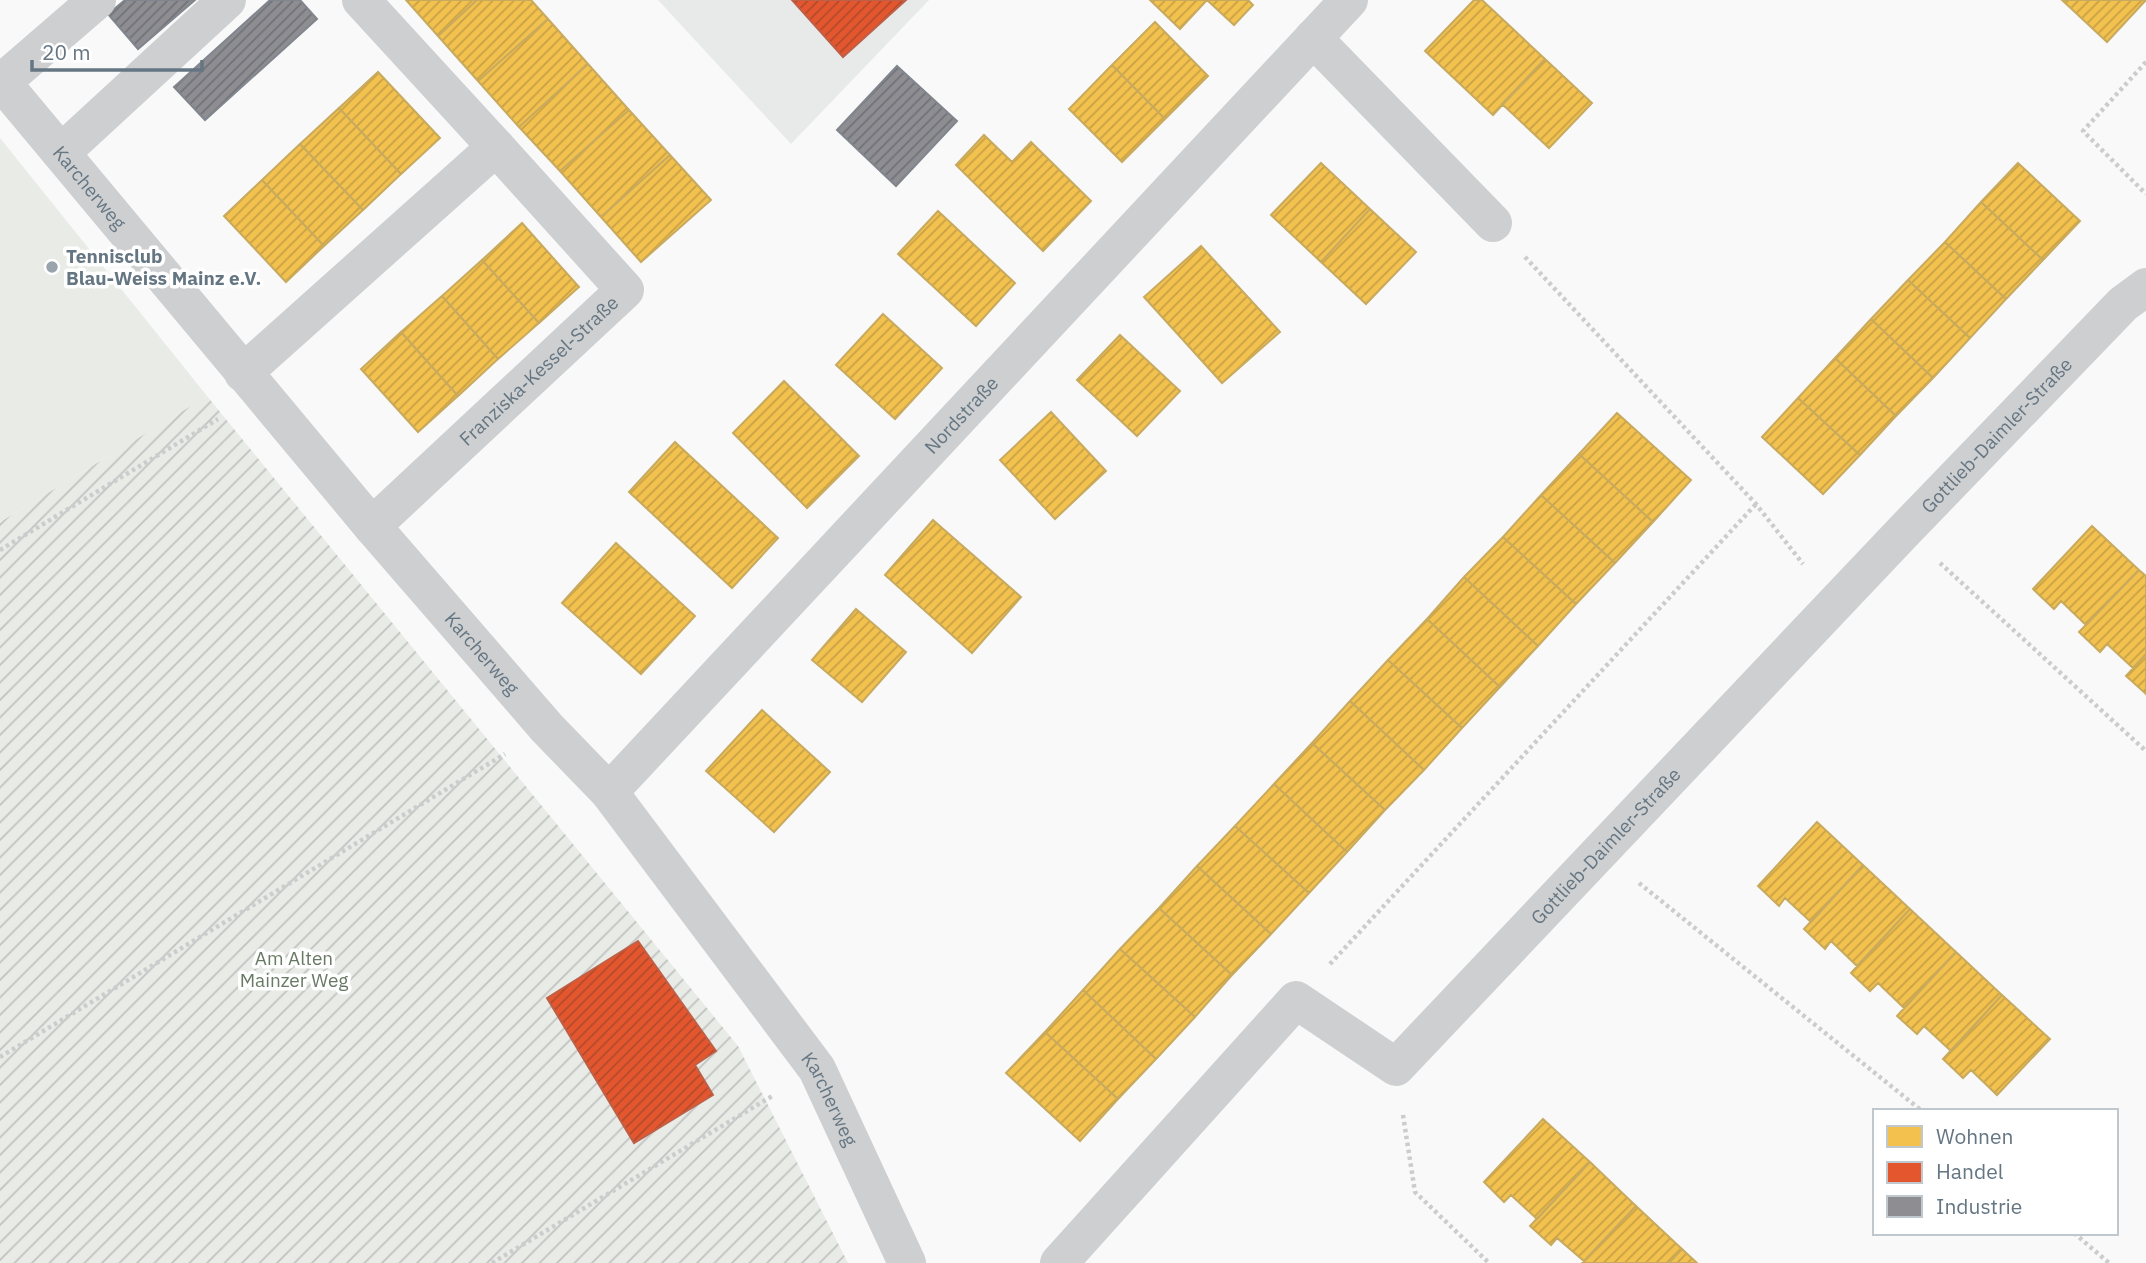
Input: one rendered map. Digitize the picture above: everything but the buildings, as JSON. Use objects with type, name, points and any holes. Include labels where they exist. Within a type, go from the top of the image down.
[{"type":"street","points":[[1,81],[97,0]]},
{"type":"street","points":[[62,152],[227,0]]},
{"type":"street","name":"Franziska-Kessel-Straße","points":[[361,0],[625,290],[372,526]]},
{"type":"street","name":"Nordstraße","points":[[609,792],[1349,0]]},
{"type":"street","points":[[1313,38],[1493,223]]},
{"type":"street","name":"Karcherweg","points":[[1,81],[372,526],[547,728],[609,792],[817,1069],[907,1263]]},
{"type":"street","points":[[252,383],[496,147]]},
{"type":"street","name":"Gottlieb-Daimler-Straße","points":[[1396,1068],[1904,531],[2123,304],[2146,288]]},
{"type":"street","points":[[1059,1263],[1296,1000],[1396,1068]]},
{"type":"path","points":[[2146,62],[2083,131],[2146,194]]},
{"type":"path","points":[[1493,223],[1756,504],[1835,604]]},
{"type":"path","points":[[0,550],[252,383]]},
{"type":"path","points":[[1296,1000],[1756,504]]},
{"type":"path","points":[[1904,531],[2146,751]]},
{"type":"path","points":[[0,1057],[547,728]]},
{"type":"path","points":[[1600,851],[1920,1109]]},
{"type":"path","points":[[1396,1068],[1415,1192],[1489,1263]]},
{"type":"path","points":[[492,1263],[817,1069]]},
{"type":"path","points":[[2076,1235],[2109,1263]]},
{"type":"shaded area","points":[[658,0],[929,0],[791,144]]},
{"type":"green space","name":"Tennisclub Blau-Weiss Mainz e.V.","points":[[0,138],[207,396],[0,522]]},
{"type":"green space","name":"Am Alten Mainzer Weg","points":[[207,396],[738,1046],[848,1263],[0,1263],[0,522]]},
{"type":"place","name":"Tennisclub Blau-Weiss Mainz e.V.","points":[[52,267]]}]
